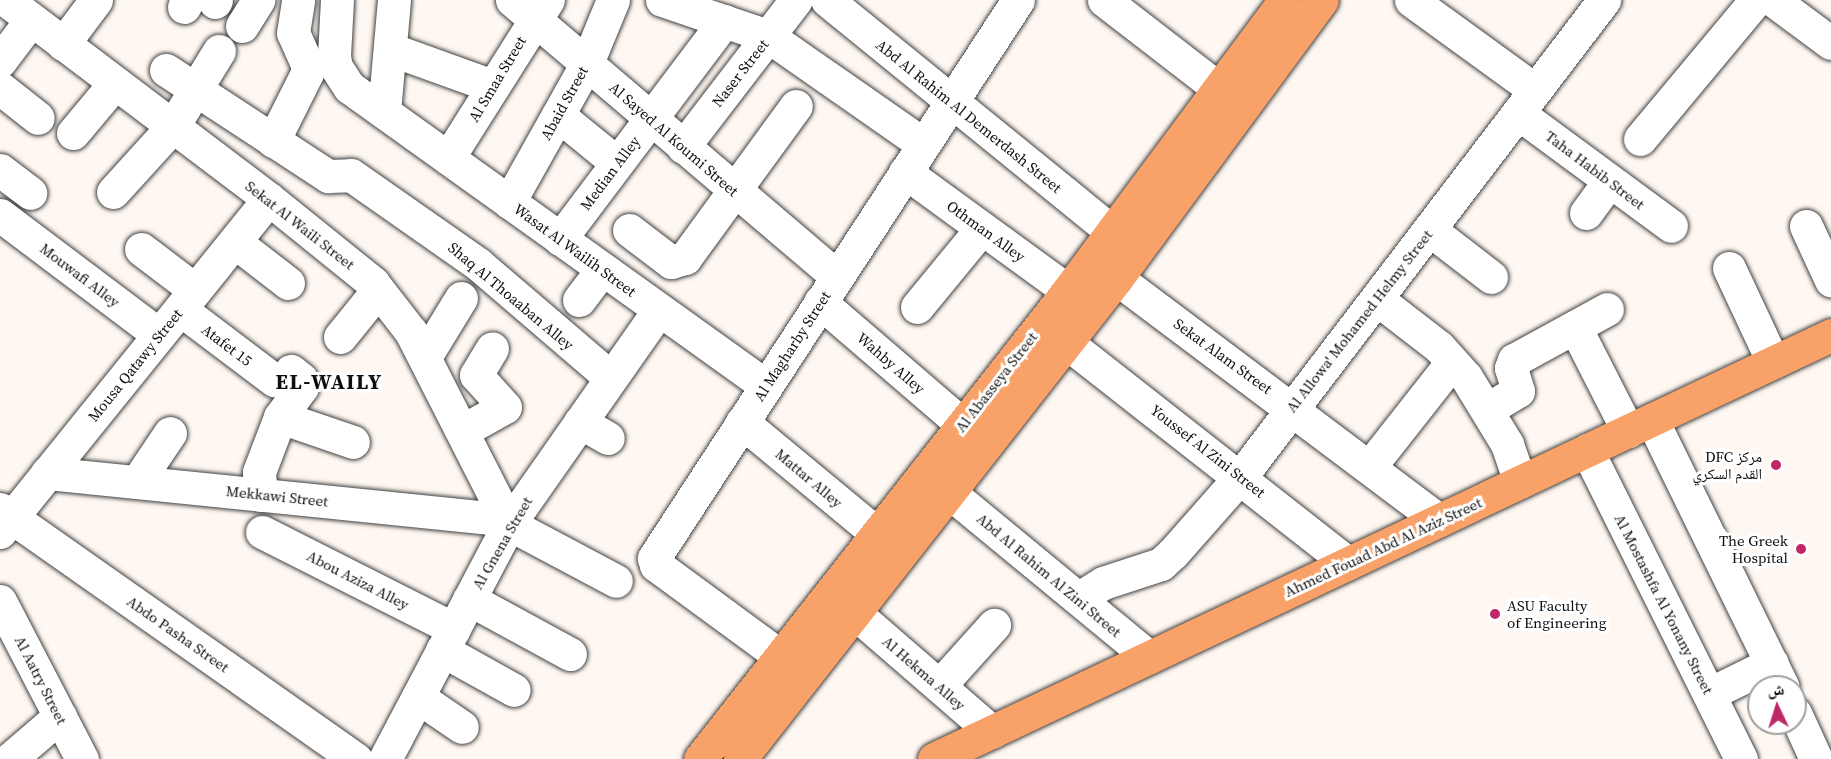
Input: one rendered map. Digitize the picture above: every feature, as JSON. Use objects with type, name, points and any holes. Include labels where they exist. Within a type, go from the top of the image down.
[{"type":"main road","name":"Al Abasseya Street","points":[[700,759],[1068,291],[1104,269],[1112,232],[1285,0]]},
{"type":"main road","name":"Al Abasseya Street","points":[[740,759],[1067,343],[1104,269],[1322,0]]},
{"type":"main road","name":"Ahmed Fouad Abd Al Aziz Street","points":[[934,759],[1831,335]]},
{"type":"street","points":[[273,141],[307,73],[307,64],[293,33],[298,0]]},
{"type":"street","name":"Wasat Al Wailih Street","points":[[337,0],[336,68],[349,87],[766,386]]},
{"type":"street","points":[[384,112],[394,0]]},
{"type":"street","name":"Abaid Street","points":[[509,202],[587,63],[613,0]]},
{"type":"street","points":[[662,0],[768,36],[923,144]]},
{"type":"street","name":"Naser Street","points":[[683,147],[796,0]]},
{"type":"street","name":"Abd Al Rahim Al Demerdash Street","points":[[827,0],[1112,232]]},
{"type":"street","name":"Al Magharby Street","points":[[780,656],[655,562],[742,422],[1018,0]]},
{"type":"street","points":[[1104,0],[1219,89]]},
{"type":"street","name":"Taha Habib Street","points":[[1411,0],[1527,102],[1609,181],[1671,226]]},
{"type":"street","name":"Al Allowa' Mohamed Helmy Street","points":[[1079,598],[1110,580],[1161,564],[1241,476],[1604,0]]},
{"type":"street","points":[[1640,140],[1756,0]]},
{"type":"street","points":[[1773,0],[1831,43]]},
{"type":"street","name":"Al Sayed Al Koumi Street","points":[[516,6],[587,63],[734,190],[828,290]]},
{"type":"street","name":"Al Smaa Street","points":[[448,158],[492,86],[516,6]]},
{"type":"street","points":[[0,61],[19,10]]},
{"type":"street","name":"Sekat Al Waili Street","points":[[19,10],[269,199],[378,290],[411,332],[508,522]]},
{"type":"street","points":[[72,50],[100,12]]},
{"type":"street","name":"Median Alley","points":[[560,239],[724,21]]},
{"type":"street","points":[[390,49],[492,86]]},
{"type":"street","points":[[113,192],[172,126],[219,51]]},
{"type":"street","name":"Shaq Al Thoaaban Alley","points":[[166,70],[328,176],[351,175],[478,264],[611,378]]},
{"type":"street","points":[[73,133],[115,83]]},
{"type":"street","points":[[0,88],[38,118]]},
{"type":"street","points":[[629,230],[671,262],[680,261],[796,106]]},
{"type":"street","points":[[558,115],[617,163]]},
{"type":"street","points":[[0,170],[30,193]]},
{"type":"street","name":"Othman Alley","points":[[905,172],[1068,291]]},
{"type":"street","points":[[1586,213],[1609,181]]},
{"type":"street","name":"Mousa Qatawy Street","points":[[4,519],[47,473],[269,199]]},
{"type":"street","name":"Mouwafi Alley","points":[[0,215],[159,335]]},
{"type":"street","points":[[1806,226],[1831,280]]},
{"type":"street","points":[[916,307],[982,228]]},
{"type":"street","points":[[1430,230],[1491,277]]},
{"type":"street","points":[[235,242],[288,283]]},
{"type":"street","name":"Atafet 15","points":[[141,249],[188,300],[282,376],[301,379],[302,387],[280,417]]},
{"type":"street","points":[[1729,268],[1773,362]]},
{"type":"street","points":[[579,300],[602,269]]},
{"type":"street","name":"Sekat Alam Street","points":[[1104,269],[1371,465],[1439,520]]},
{"type":"street","points":[[340,337],[378,290]]},
{"type":"street","name":"Wahby Alley","points":[[828,290],[962,424]]},
{"type":"street","points":[[424,357],[461,298]]},
{"type":"street","points":[[1377,299],[1410,321],[1452,362],[1488,409],[1520,482]]},
{"type":"street","points":[[1488,409],[1518,391],[1511,368],[1514,360],[1607,309]]},
{"type":"street","name":"Al Gnena Street","points":[[385,759],[508,522],[659,310]]},
{"type":"street","points":[[1575,327],[1640,425],[1777,675]]},
{"type":"street","name":"Youssef Al Zini Street","points":[[1067,343],[1241,476],[1348,563]]},
{"type":"street","points":[[462,431],[512,399],[476,375],[492,348]]},
{"type":"street","points":[[1371,465],[1452,362]]},
{"type":"street","points":[[261,495],[260,472],[280,417],[353,442]]},
{"type":"street","points":[[580,422],[608,438]]},
{"type":"street","name":"Mattar Alley","points":[[742,422],[876,533]]},
{"type":"street","points":[[137,482],[170,433]]},
{"type":"street","name":"Al Mostashfa Al Yonany Street","points":[[1587,450],[1741,759]]},
{"type":"street","name":"Mekkawi Street","points":[[47,473],[508,522]]},
{"type":"street","name":"Abd Al Rahim Al Zini Street","points":[[950,493],[1149,657]]},
{"type":"street","name":"Abdo Pasha Street","points":[[4,519],[356,759]]},
{"type":"street","points":[[508,522],[616,581]]},
{"type":"street","name":"Abou Aziza Alley","points":[[262,532],[448,640],[514,690]]},
{"type":"street","points":[[469,599],[570,654]]},
{"type":"street","name":"Al Aatry Street","points":[[0,601],[82,759]]},
{"type":"street","name":"Al Hekma Alley","points":[[856,614],[992,732]]},
{"type":"street","points":[[940,685],[994,625]]},
{"type":"street","points":[[1709,694],[1747,683]]},
{"type":"street","points":[[418,697],[462,727]]},
{"type":"street","points":[[10,759],[60,716]]},
{"type":"street","points":[[1805,735],[1816,759]]},
{"type":"place","name":"DFC مركز القدم السكري","points":[[1776,465]]},
{"type":"place","name":"The Greek Hospital","points":[[1801,549]]},
{"type":"place","name":"ASU Faculty of Engineering","points":[[1495,614]]},
{"type":"district","name":"EL-WAILY","points":[[329,382]]}]
